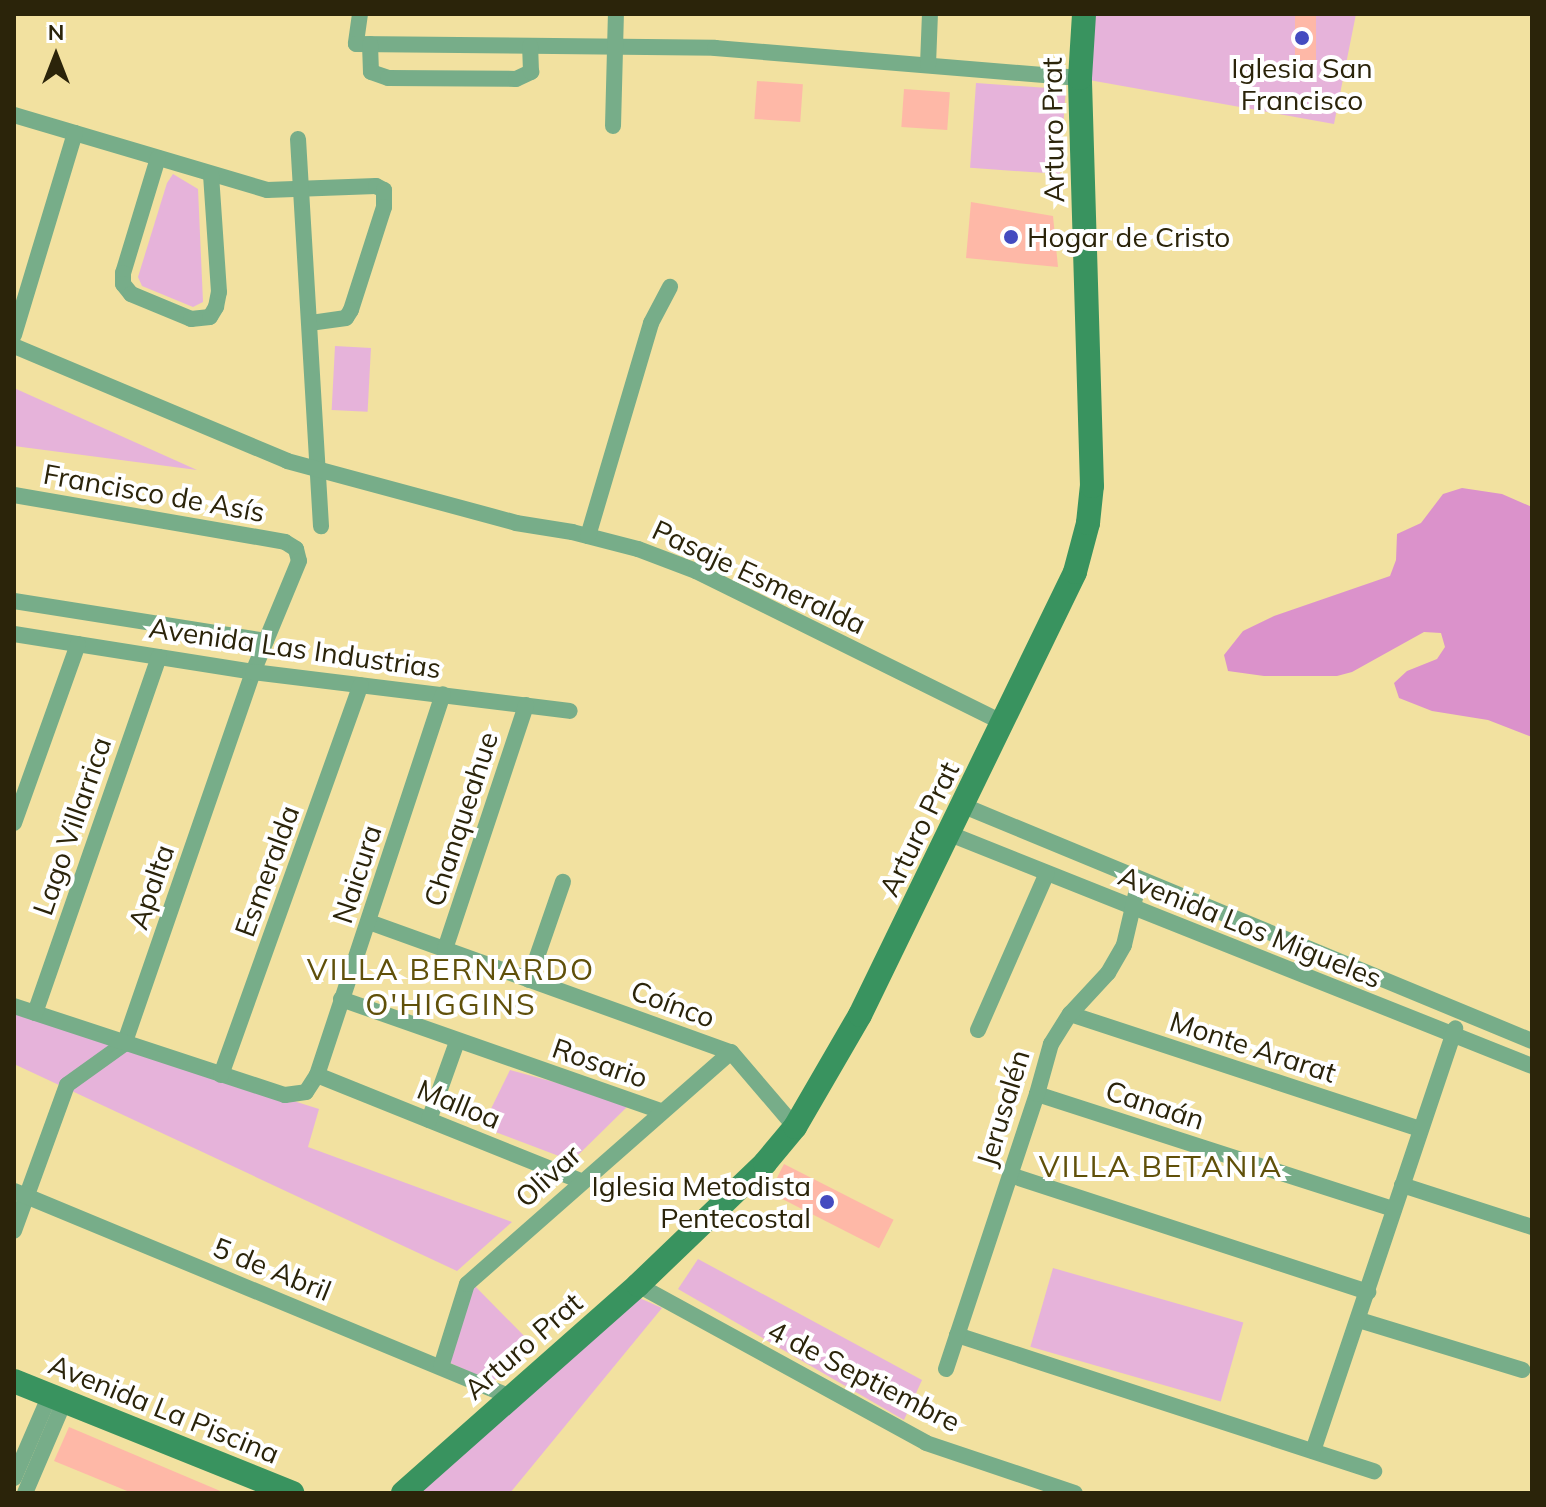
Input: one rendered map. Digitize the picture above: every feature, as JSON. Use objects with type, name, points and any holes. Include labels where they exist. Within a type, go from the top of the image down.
[{"type":"main road","name":"Arturo Prat","points":[[403,1493],[638,1285],[765,1163],[795,1127],[860,1015],[1075,572],[1088,523],[1092,486],[1080,78],[1084,14]]},
{"type":"main road","name":"Avenida La Piscina","points":[[14,1381],[292,1493]]},
{"type":"street","points":[[360,14],[363,44],[371,72],[388,78],[516,79],[531,72],[530,46]]},
{"type":"street","points":[[613,126],[616,14]]},
{"type":"street","points":[[928,65],[930,14]]},
{"type":"street","points":[[363,44],[715,48],[1080,78]]},
{"type":"street","points":[[14,115],[267,190],[376,186],[384,190],[384,207],[351,310],[346,318],[309,323]]},
{"type":"street","points":[[14,335],[75,133]]},
{"type":"street","points":[[298,139],[321,526]]},
{"type":"street","points":[[158,158],[123,273],[123,284],[131,294],[191,319],[210,317],[219,292],[211,174]]},
{"type":"street","points":[[588,536],[651,323],[670,287]]},
{"type":"street","name":"Pasaje Esmeralda","points":[[14,346],[287,461],[516,523],[638,549],[696,571],[1003,723]]},
{"type":"street","name":"Francisco de Asís","points":[[14,495],[285,542]]},
{"type":"street","name":"Apalta","points":[[124,1044],[253,672],[299,561],[296,549],[285,542]]},
{"type":"street","name":"Avenida Las Industrias","points":[[14,601],[266,641]]},
{"type":"street","name":"Avenida Las Industrias","points":[[14,634],[253,672],[570,711]]},
{"type":"street","points":[[14,823],[78,644]]},
{"type":"street","name":"Lago Villarrica","points":[[35,1013],[159,657]]},
{"type":"street","name":"Esmeralda","points":[[221,1075],[361,685]]},
{"type":"street","name":"Naicura","points":[[317,1075],[443,694]]},
{"type":"street","name":"Chanqueahue","points":[[445,949],[526,705]]},
{"type":"street","name":"Avenida Los Migueles","points":[[964,806],[1532,1041]]},
{"type":"street","name":"Avenida Los Migueles","points":[[950,834],[1532,1066]]},
{"type":"street","points":[[978,1030],[1047,873]]},
{"type":"street","name":"Jerusalén","points":[[946,1369],[1051,1044],[1070,1014],[1108,973],[1124,945],[1135,909],[1139,881]]},
{"type":"street","points":[[529,980],[563,882]]},
{"type":"street","name":"Coínco","points":[[369,922],[731,1052],[795,1127]]},
{"type":"street","name":"Rosario","points":[[341,999],[660,1111]]},
{"type":"street","points":[[14,1006],[285,1095],[306,1092],[317,1075]]},
{"type":"street","points":[[1313,1451],[1461,1012]]},
{"type":"street","name":"Monte Ararat","points":[[1070,1014],[1420,1129]]},
{"type":"street","points":[[429,1120],[457,1042]]},
{"type":"street","points":[[14,1231],[20,1194],[67,1085],[124,1044]]},
{"type":"street","name":"Olivar","points":[[441,1367],[467,1284],[660,1111],[731,1052]]},
{"type":"street","name":"Malloa","points":[[317,1075],[581,1181]]},
{"type":"street","name":"Canaán","points":[[1037,1094],[1394,1209]]},
{"type":"street","points":[[1010,1175],[1368,1292]]},
{"type":"street","points":[[1402,1185],[1532,1227]]},
{"type":"street","name":"5 de Abril","points":[[20,1194],[511,1397]]},
{"type":"street","name":"4 de Septiembre","points":[[638,1285],[926,1443],[1075,1493]]},
{"type":"street","points":[[1359,1320],[1523,1370]]},
{"type":"street","points":[[957,1335],[1374,1471]]},
{"type":"street","points":[[14,1478],[57,1398]]},
{"type":"street","points":[[25,1493],[57,1398]]},
{"type":"shaded area","points":[[1092,14],[1356,14],[1334,124],[1089,80]]},
{"type":"shaded area","points":[[976,83],[1066,89],[1060,174],[970,168]]},
{"type":"shaded area","points":[[173,174],[198,189],[203,302],[193,307],[142,286],[138,277],[167,183]]},
{"type":"shaded area","points":[[335,346],[371,348],[368,412],[332,410]]},
{"type":"shaded area","points":[[14,388],[197,470],[14,446]]},
{"type":"shaded area","points":[[1462,488],[1502,494],[1532,507],[1532,737],[1488,720],[1432,711],[1399,698],[1394,683],[1407,671],[1437,659],[1445,647],[1441,633],[1424,632],[1352,672],[1337,676],[1264,676],[1228,671],[1224,655],[1243,631],[1274,616],[1390,576],[1396,560],[1397,534],[1421,523],[1443,494]]},
{"type":"shaded area","points":[[14,1013],[319,1109],[308,1147],[512,1222],[457,1271],[14,1064]]},
{"type":"shaded area","points":[[510,1070],[631,1103],[572,1161],[482,1127]]},
{"type":"shaded area","points":[[698,1259],[922,1380],[904,1420],[678,1289]]},
{"type":"shaded area","points":[[1053,1268],[1243,1323],[1221,1401],[1030,1347]]},
{"type":"shaded area","points":[[471,1282],[532,1344],[492,1382],[437,1357]]},
{"type":"shaded area","points":[[626,1292],[662,1308],[510,1493],[399,1493]]},
{"type":"building","name":"Iglesia San Francisco","points":[[1295,14],[1316,14],[1316,60],[1295,60]]},
{"type":"building","points":[[757,81],[803,84],[800,122],[754,119]]},
{"type":"building","points":[[904,89],[950,92],[947,130],[901,127]]},
{"type":"building","name":"Hogar de Cristo","points":[[971,202],[1053,216],[1058,267],[966,258]]},
{"type":"building","name":"Iglesia Metodista Pentecostal","points":[[784,1164],[894,1220],[879,1248],[769,1193]]},
{"type":"building","points":[[69,1427],[225,1493],[132,1493],[54,1461]]},
{"type":"place","name":"Iglesia San Francisco","points":[[1302,38]]},
{"type":"place","name":"Hogar de Cristo","points":[[1011,237]]},
{"type":"place","name":"Iglesia Metodista Pentecostal","points":[[827,1202]]},
{"type":"district","name":"VILLA BERNARDO O'HIGGINS","points":[[451,986]]},
{"type":"district","name":"VILLA BETANIA","points":[[1161,1166]]}]
